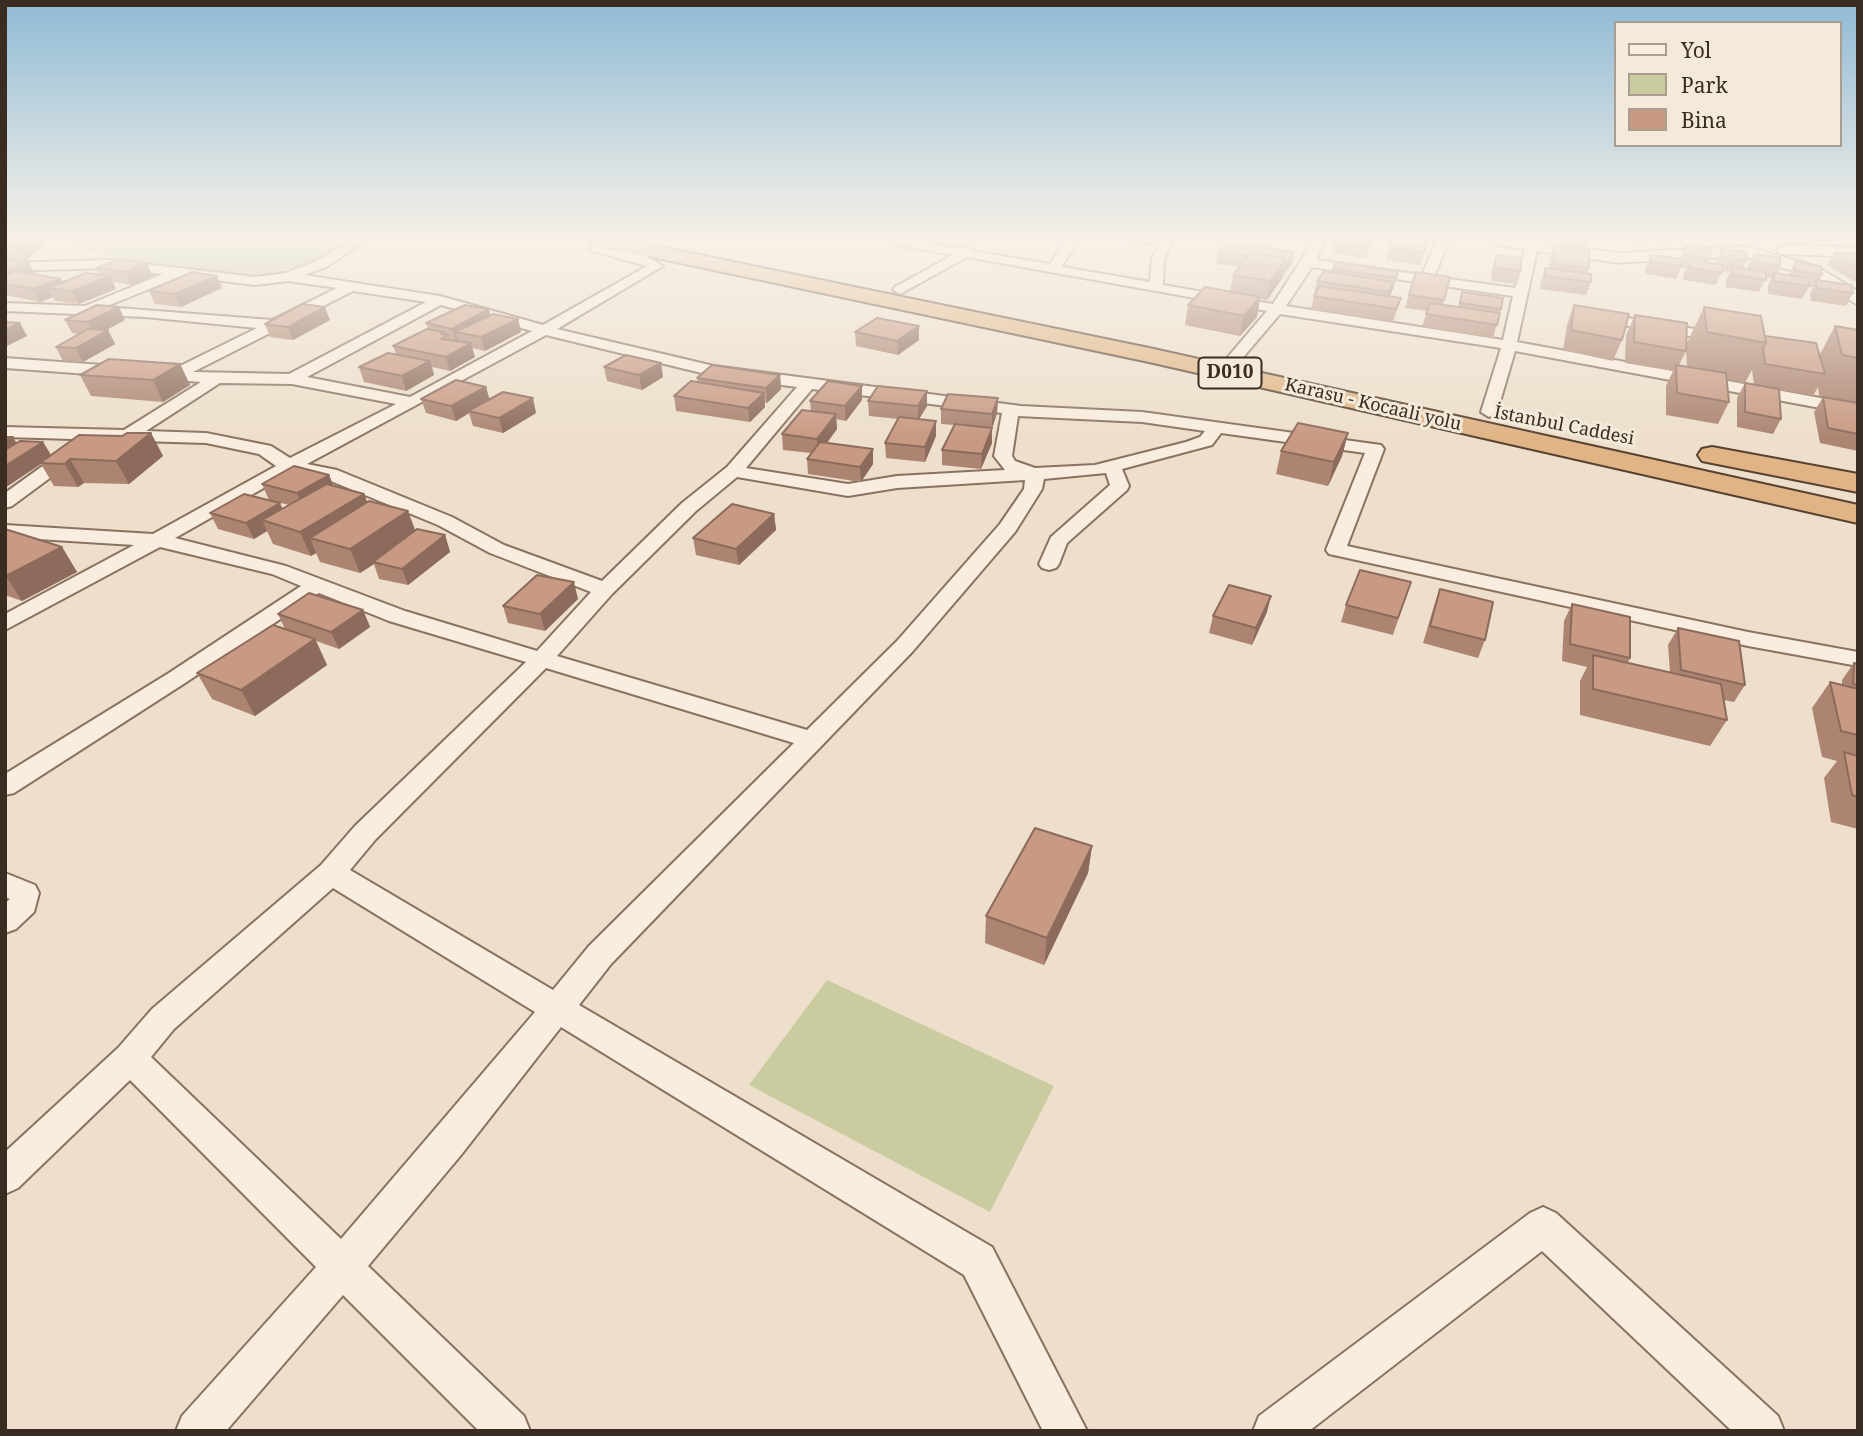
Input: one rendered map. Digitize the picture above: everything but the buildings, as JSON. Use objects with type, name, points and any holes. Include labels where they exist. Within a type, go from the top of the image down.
[{"type":"highway","name":"Karasu - Kocaali yolu","points":[[920,307],[1149,355],[1858,514]]},
{"type":"highway","name":"İstanbul Caddesi","points":[[984,307],[1626,438]]},
{"type":"highway","points":[[1694,452],[1858,483]]},
{"type":"street","points":[[5,307],[84,310],[275,325]]},
{"type":"street","points":[[84,310],[92,307]]},
{"type":"street","points":[[175,374],[310,307]]},
{"type":"street","points":[[292,379],[427,307]]},
{"type":"street","points":[[465,307],[545,330],[713,371],[1012,410],[1142,417],[1375,449],[1336,550],[1748,639],[1858,659]]},
{"type":"street","points":[[5,623],[585,307]]},
{"type":"street","points":[[1266,307],[1509,345],[1858,410]]},
{"type":"street","points":[[1489,412],[1509,345],[1516,307]]},
{"type":"street","points":[[5,323],[36,309]]},
{"type":"street","points":[[1235,358],[1277,309]]},
{"type":"street","points":[[1610,319],[1743,341]]},
{"type":"street","points":[[5,363],[217,378],[292,379],[412,402]]},
{"type":"street","points":[[127,436],[217,378]]},
{"type":"street","points":[[5,1176],[130,1058],[163,1019],[331,873],[365,833],[542,659],[605,590],[689,507],[733,471],[807,385]]},
{"type":"street","points":[[1012,410],[1003,456],[1008,465],[1035,474]]},
{"type":"street","points":[[733,471],[848,490],[897,482],[1094,470],[1199,444],[1206,441],[1217,426]]},
{"type":"street","points":[[5,432],[206,438],[265,450],[289,466],[331,474],[445,521],[497,549],[605,590]]},
{"type":"street","points":[[5,502],[97,435]]},
{"type":"street","points":[[1049,564],[1058,541],[1120,486],[1112,466]]},
{"type":"street","points":[[197,1431],[448,1143],[600,955],[905,646],[1008,528],[1033,489],[1035,474]]},
{"type":"street","points":[[5,531],[157,540],[279,570],[397,616],[814,741]]},
{"type":"street","points":[[5,786],[177,678],[316,586]]},
{"type":"street","points":[[331,873],[978,1261],[1066,1431]]},
{"type":"street","points":[[5,884],[25,893],[24,904],[5,921]]},
{"type":"street","points":[[130,1058],[509,1431]]},
{"type":"street","points":[[1274,1431],[1543,1226],[1763,1431]]},
{"type":"green space","points":[[827,980],[1054,1086],[990,1212],[749,1085]]}]
